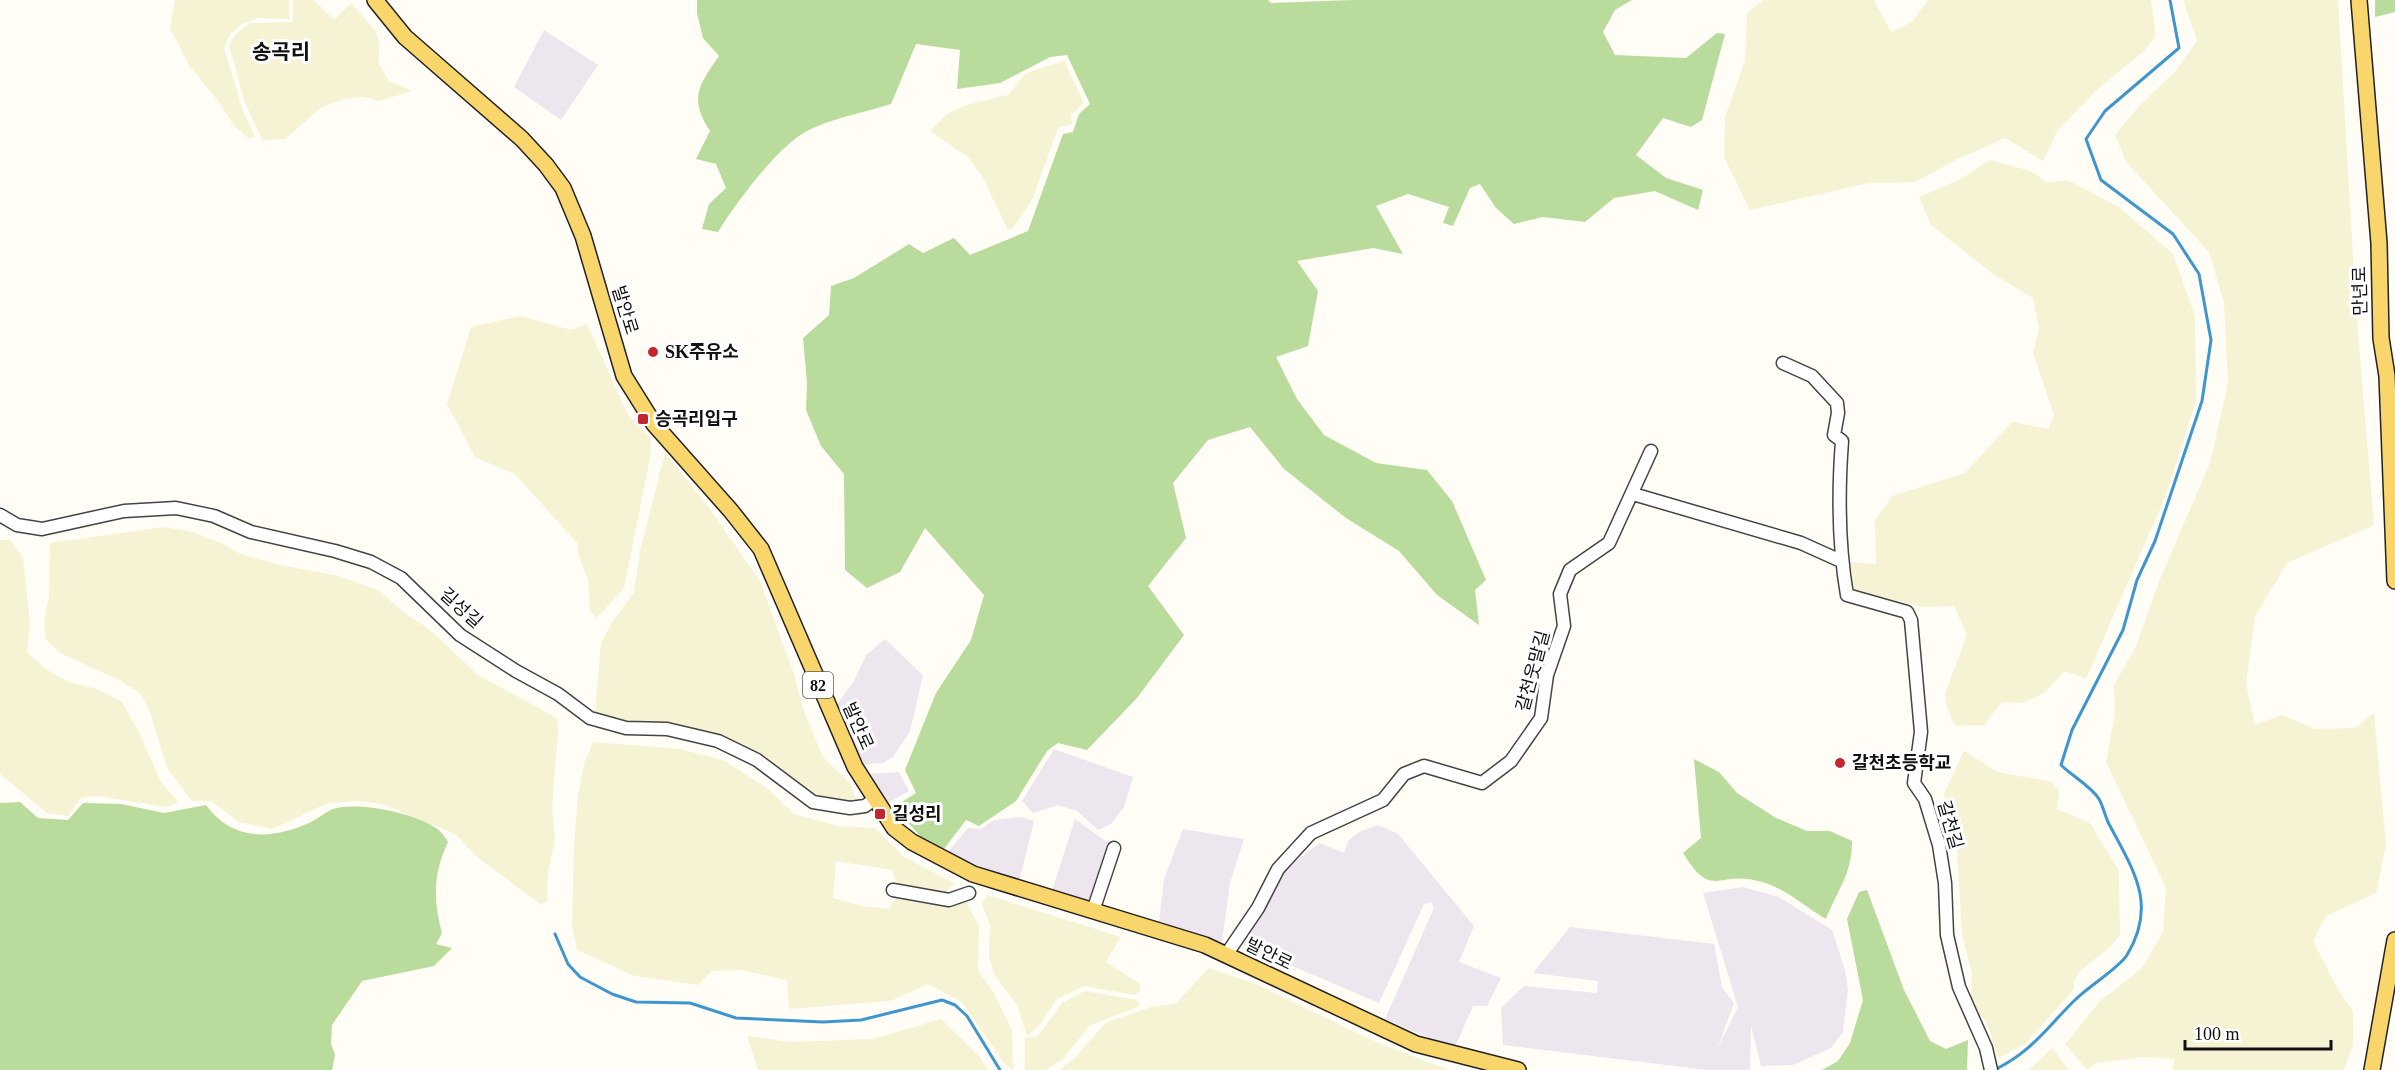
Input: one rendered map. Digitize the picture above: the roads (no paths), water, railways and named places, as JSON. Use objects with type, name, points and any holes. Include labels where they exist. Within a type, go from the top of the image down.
[{"type":"main road","name":"발안로","points":[[375,0],[405,37],[522,140],[546,165],[563,188],[583,236],[624,376],[654,424],[731,510],[761,549],[839,733],[855,766],[894,828],[921,847],[974,874],[1205,945],[1416,1044],[1518,1070]]},
{"type":"main road","name":"만년로","points":[[2359,0],[2379,243],[2381,338],[2387,376],[2395,581]]},
{"type":"main road","points":[[2372,1070],[2395,940]]},
{"type":"street","name":"갈천길","points":[[1783,363],[1812,376],[1837,403],[1839,412],[1834,435],[1842,441],[1838,494],[1841,561],[1847,595],[1907,612],[1911,620],[1921,732],[1914,783],[1924,799],[1939,845],[1946,883],[1947,935],[1959,987],[1990,1067]]},
{"type":"street","name":"갈천웃말길","points":[[1226,955],[1258,908],[1278,869],[1311,833],[1383,800],[1404,774],[1425,766],[1482,783],[1511,761],[1542,718],[1547,675],[1564,626],[1560,594],[1570,570],[1609,543],[1651,451]]},
{"type":"street","points":[[1633,494],[1801,543],[1841,561]]},
{"type":"street","name":"길성길","points":[[0,515],[17,525],[42,529],[124,511],[176,508],[214,516],[250,532],[335,551],[371,562],[401,578],[460,635],[516,671],[558,694],[590,718],[626,728],[667,729],[718,741],[757,760],[813,802],[850,808],[865,806],[876,798]]},
{"type":"street","points":[[1093,911],[1114,848]]},
{"type":"street","points":[[893,890],[949,900],[969,893]]},
{"type":"waterway","points":[[1994,1070],[2029,1047],[2076,999],[2123,960],[2136,937],[2141,919],[2139,888],[2099,799],[2061,765],[2072,730],[2123,630],[2137,580],[2155,541],[2202,401],[2211,340],[2199,274],[2173,234],[2101,180],[2086,139],[2105,111],[2179,48],[2170,0]]},
{"type":"waterway","points":[[555,934],[568,964],[580,977],[612,994],[636,1002],[690,1003],[736,1018],[823,1022],[861,1020],[942,1000],[955,1005],[967,1016],[1000,1070]]},
{"type":"place","name":"SK주유소","points":[[653,352]]},
{"type":"place","name":"승곡리입구","points":[[643,419]]},
{"type":"place","name":"갈천초등학교","points":[[1840,763]]},
{"type":"place","name":"길성리","points":[[880,814]]},
{"type":"district","name":"송곡리","points":[[281,52]]}]
